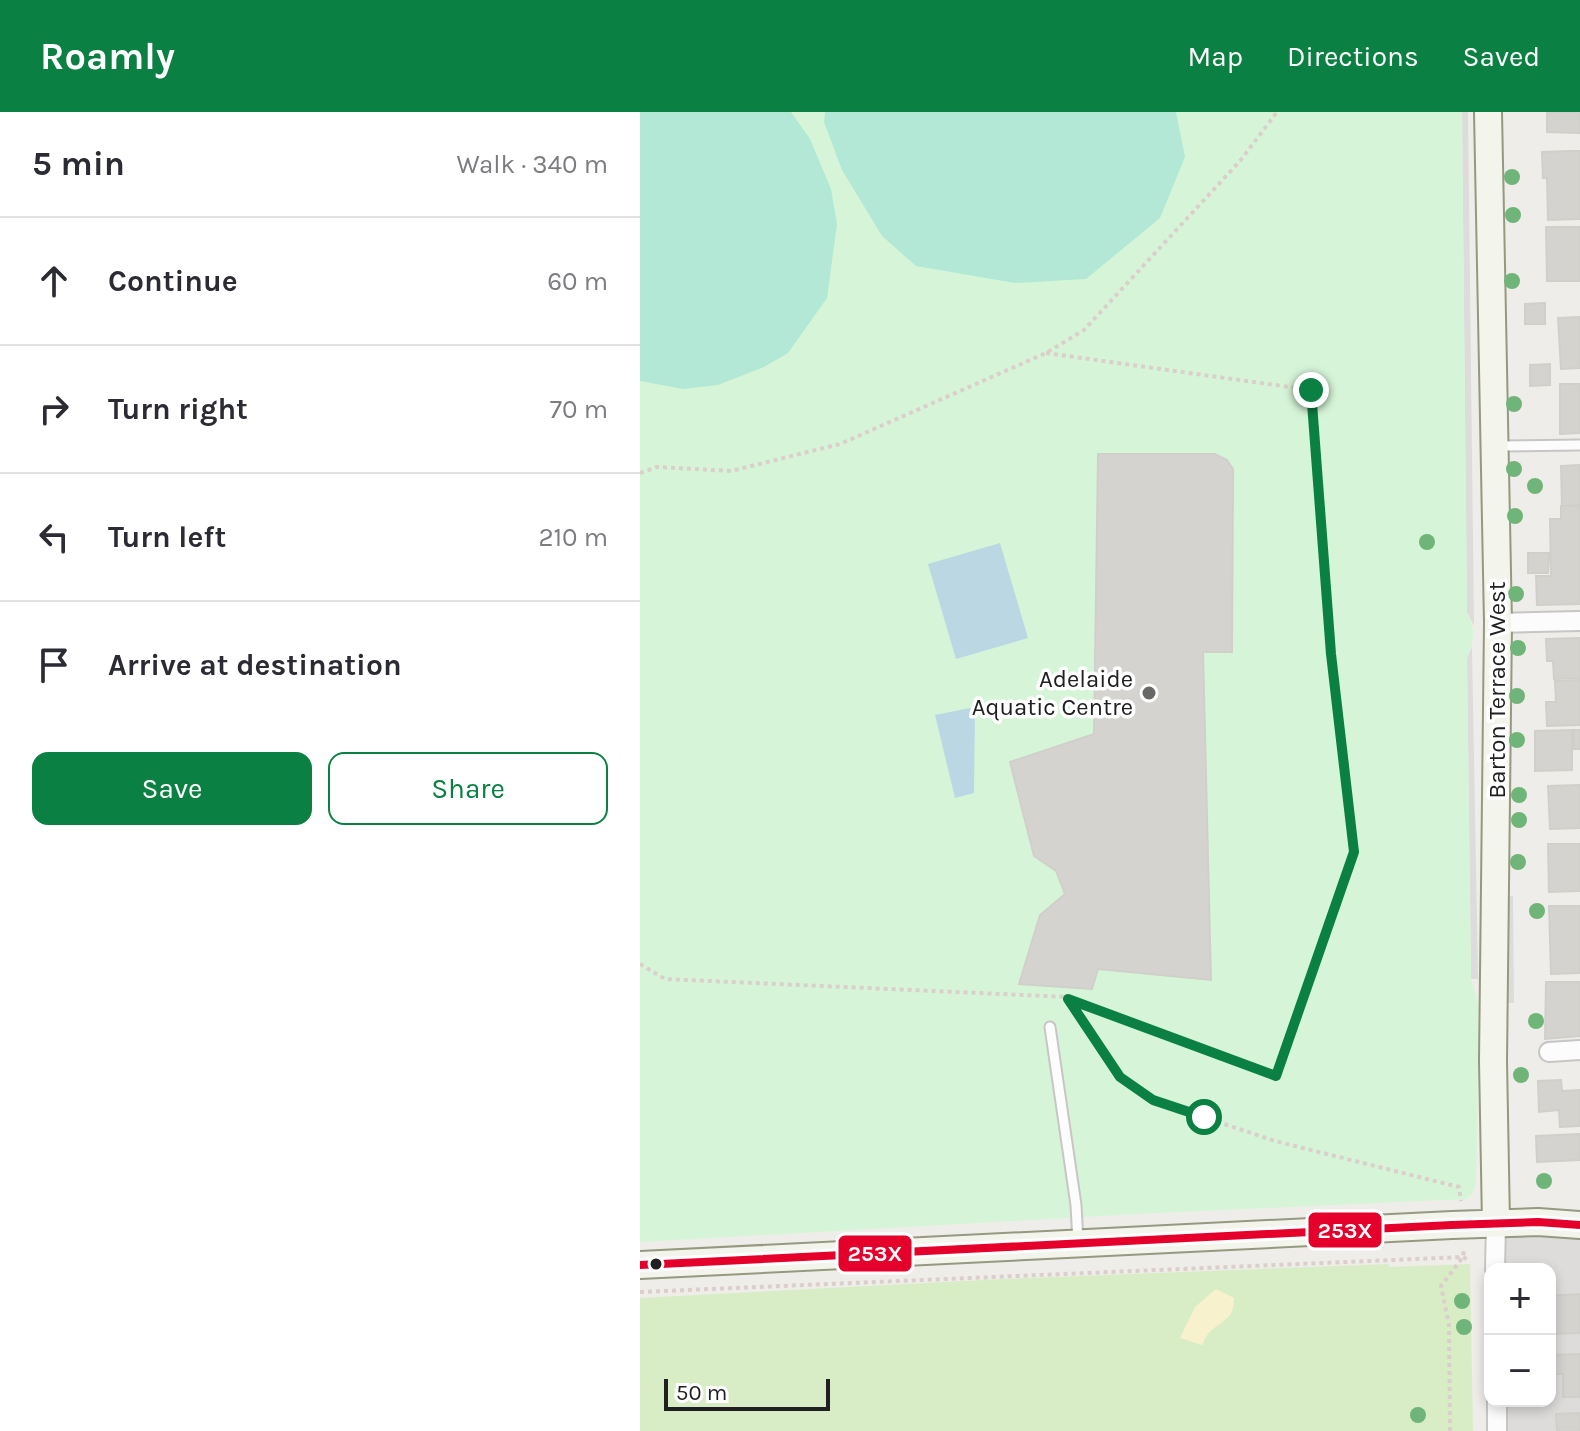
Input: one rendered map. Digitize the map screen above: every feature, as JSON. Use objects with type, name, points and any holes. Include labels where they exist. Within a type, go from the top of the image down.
[{"type":"street","name":"Barton Terrace West","points":[[1488,112],[1498,623],[1493,1045],[1495,1263]]},
{"type":"street","points":[[1498,623],[1580,621]]},
{"type":"street","points":[[1549,1052],[1580,1050]]},
{"type":"street","points":[[640,1265],[1496,1223],[1580,1225]]},
{"type":"street","points":[[1497,1407],[1497,1431]]},
{"type":"lane","points":[[1495,446],[1580,445]]},
{"type":"lane","points":[[1050,1027],[1076,1205],[1078,1245]]},
{"type":"path","points":[[640,473],[657,467],[731,471],[840,444],[1046,353],[1084,330],[1240,161],[1277,112]]},
{"type":"path","points":[[1046,353],[1311,390],[1331,654],[1354,852],[1276,1076]]},
{"type":"path","points":[[640,964],[665,979],[1073,998],[1276,1076]]},
{"type":"path","points":[[1276,1076],[1068,999],[1120,1077],[1153,1100],[1275,1141],[1459,1187]]},
{"type":"path","points":[[640,1292],[1463,1257],[1470,1261]]},
{"type":"path","points":[[1450,1431],[1449,1325],[1441,1286],[1463,1257]]},
{"type":"shaded area","points":[[1462,112],[1468,112],[1474,626],[1467,612]]},
{"type":"shaded area","points":[[1472,647],[1478,979],[1471,979],[1467,658]]},
{"type":"shaded area","points":[[1506,896],[1513,896],[1514,1003],[1506,1003]]},
{"type":"shaded area","points":[[1496,1223],[1580,1225],[1580,1431],[1497,1431],[1497,1407],[1556,1407],[1556,1263],[1495,1263]]},
{"type":"green space","points":[[640,112],[1462,112],[1467,612],[1473,635],[1467,658],[1471,979],[1479,1006],[1476,1181],[1473,1193],[1466,1199],[640,1242]]},
{"type":"green space","points":[[640,112],[791,112],[810,139],[831,189],[837,224],[827,298],[788,353],[764,367],[718,385],[683,389],[640,381]]},
{"type":"green space","points":[[825,112],[1176,112],[1185,157],[1160,218],[1086,279],[1015,283],[916,266],[882,236],[842,170],[824,122]]},
{"type":"green space","points":[[1389,1264],[1389,1267],[1470,1264],[1473,1431],[640,1431],[640,1298],[1003,1279]]},
{"type":"sand","points":[[1216,1289],[1234,1298],[1229,1316],[1210,1332],[1202,1345],[1180,1338],[1195,1307]]},
{"type":"water","points":[[1000,543],[1028,638],[956,659],[928,564]]},
{"type":"water","points":[[975,707],[974,793],[955,798],[935,715]]},
{"type":"building","points":[[1547,112],[1580,112],[1580,133],[1547,132]]},
{"type":"building","points":[[1580,151],[1580,219],[1548,220],[1547,178],[1543,178],[1542,152]]},
{"type":"building","points":[[1546,227],[1580,227],[1580,281],[1547,281]]},
{"type":"building","points":[[1545,303],[1545,324],[1525,324],[1525,304]]},
{"type":"building","points":[[1580,317],[1580,368],[1561,369],[1558,318]]},
{"type":"building","points":[[1550,364],[1550,385],[1530,386],[1530,365]]},
{"type":"building","points":[[1560,384],[1580,384],[1580,433],[1560,434]]},
{"type":"building","name":"Adelaide Aquatic Centre","points":[[1098,454],[1215,454],[1227,460],[1233,469],[1232,652],[1203,652],[1211,980],[1098,969],[1092,989],[1019,984],[1040,915],[1065,894],[1056,871],[1034,856],[1010,762],[1094,734]]},
{"type":"building","points":[[1580,465],[1580,505],[1562,506],[1561,466]]},
{"type":"building","points":[[1561,506],[1580,506],[1580,604],[1537,605],[1536,576],[1551,576],[1550,519],[1561,519]]},
{"type":"building","points":[[1528,553],[1549,553],[1548,573],[1528,573]]},
{"type":"building","points":[[1580,638],[1580,678],[1554,679],[1553,661],[1547,661],[1546,639]]},
{"type":"building","points":[[1580,680],[1580,725],[1547,726],[1546,702],[1556,702],[1555,681]]},
{"type":"building","points":[[1572,730],[1572,770],[1535,771],[1535,731]]},
{"type":"building","points":[[1574,730],[1580,730],[1580,749],[1574,749]]},
{"type":"building","points":[[1580,785],[1580,828],[1550,829],[1548,786]]},
{"type":"building","points":[[1548,844],[1580,844],[1580,891],[1549,892]]},
{"type":"building","points":[[1549,906],[1580,906],[1580,973],[1551,974]]},
{"type":"building","points":[[1546,982],[1580,982],[1580,1036],[1545,1039]]},
{"type":"building","points":[[1561,1080],[1562,1091],[1580,1090],[1580,1126],[1560,1127],[1559,1110],[1539,1112],[1538,1081]]},
{"type":"building","points":[[1580,1134],[1580,1160],[1537,1162],[1536,1136]]},
{"type":"building","points":[[1580,1294],[1580,1333],[1556,1334],[1556,1296]]},
{"type":"building","points":[[1580,1354],[1580,1397],[1563,1397],[1563,1374],[1556,1374],[1556,1355]]},
{"type":"building","points":[[1580,1413],[1580,1431],[1557,1431],[1556,1414]]},
{"type":"transit line","name":"253X","points":[[640,1265],[1452,1225],[1538,1222],[1580,1225]]},
{"type":"place","name":"Adelaide Aquatic Centre","points":[[1149,693]]},
{"type":"route","points":[[1204,1117],[1153,1100],[1120,1077],[1068,999],[1276,1076],[1354,852],[1331,654],[1311,390]]}]
